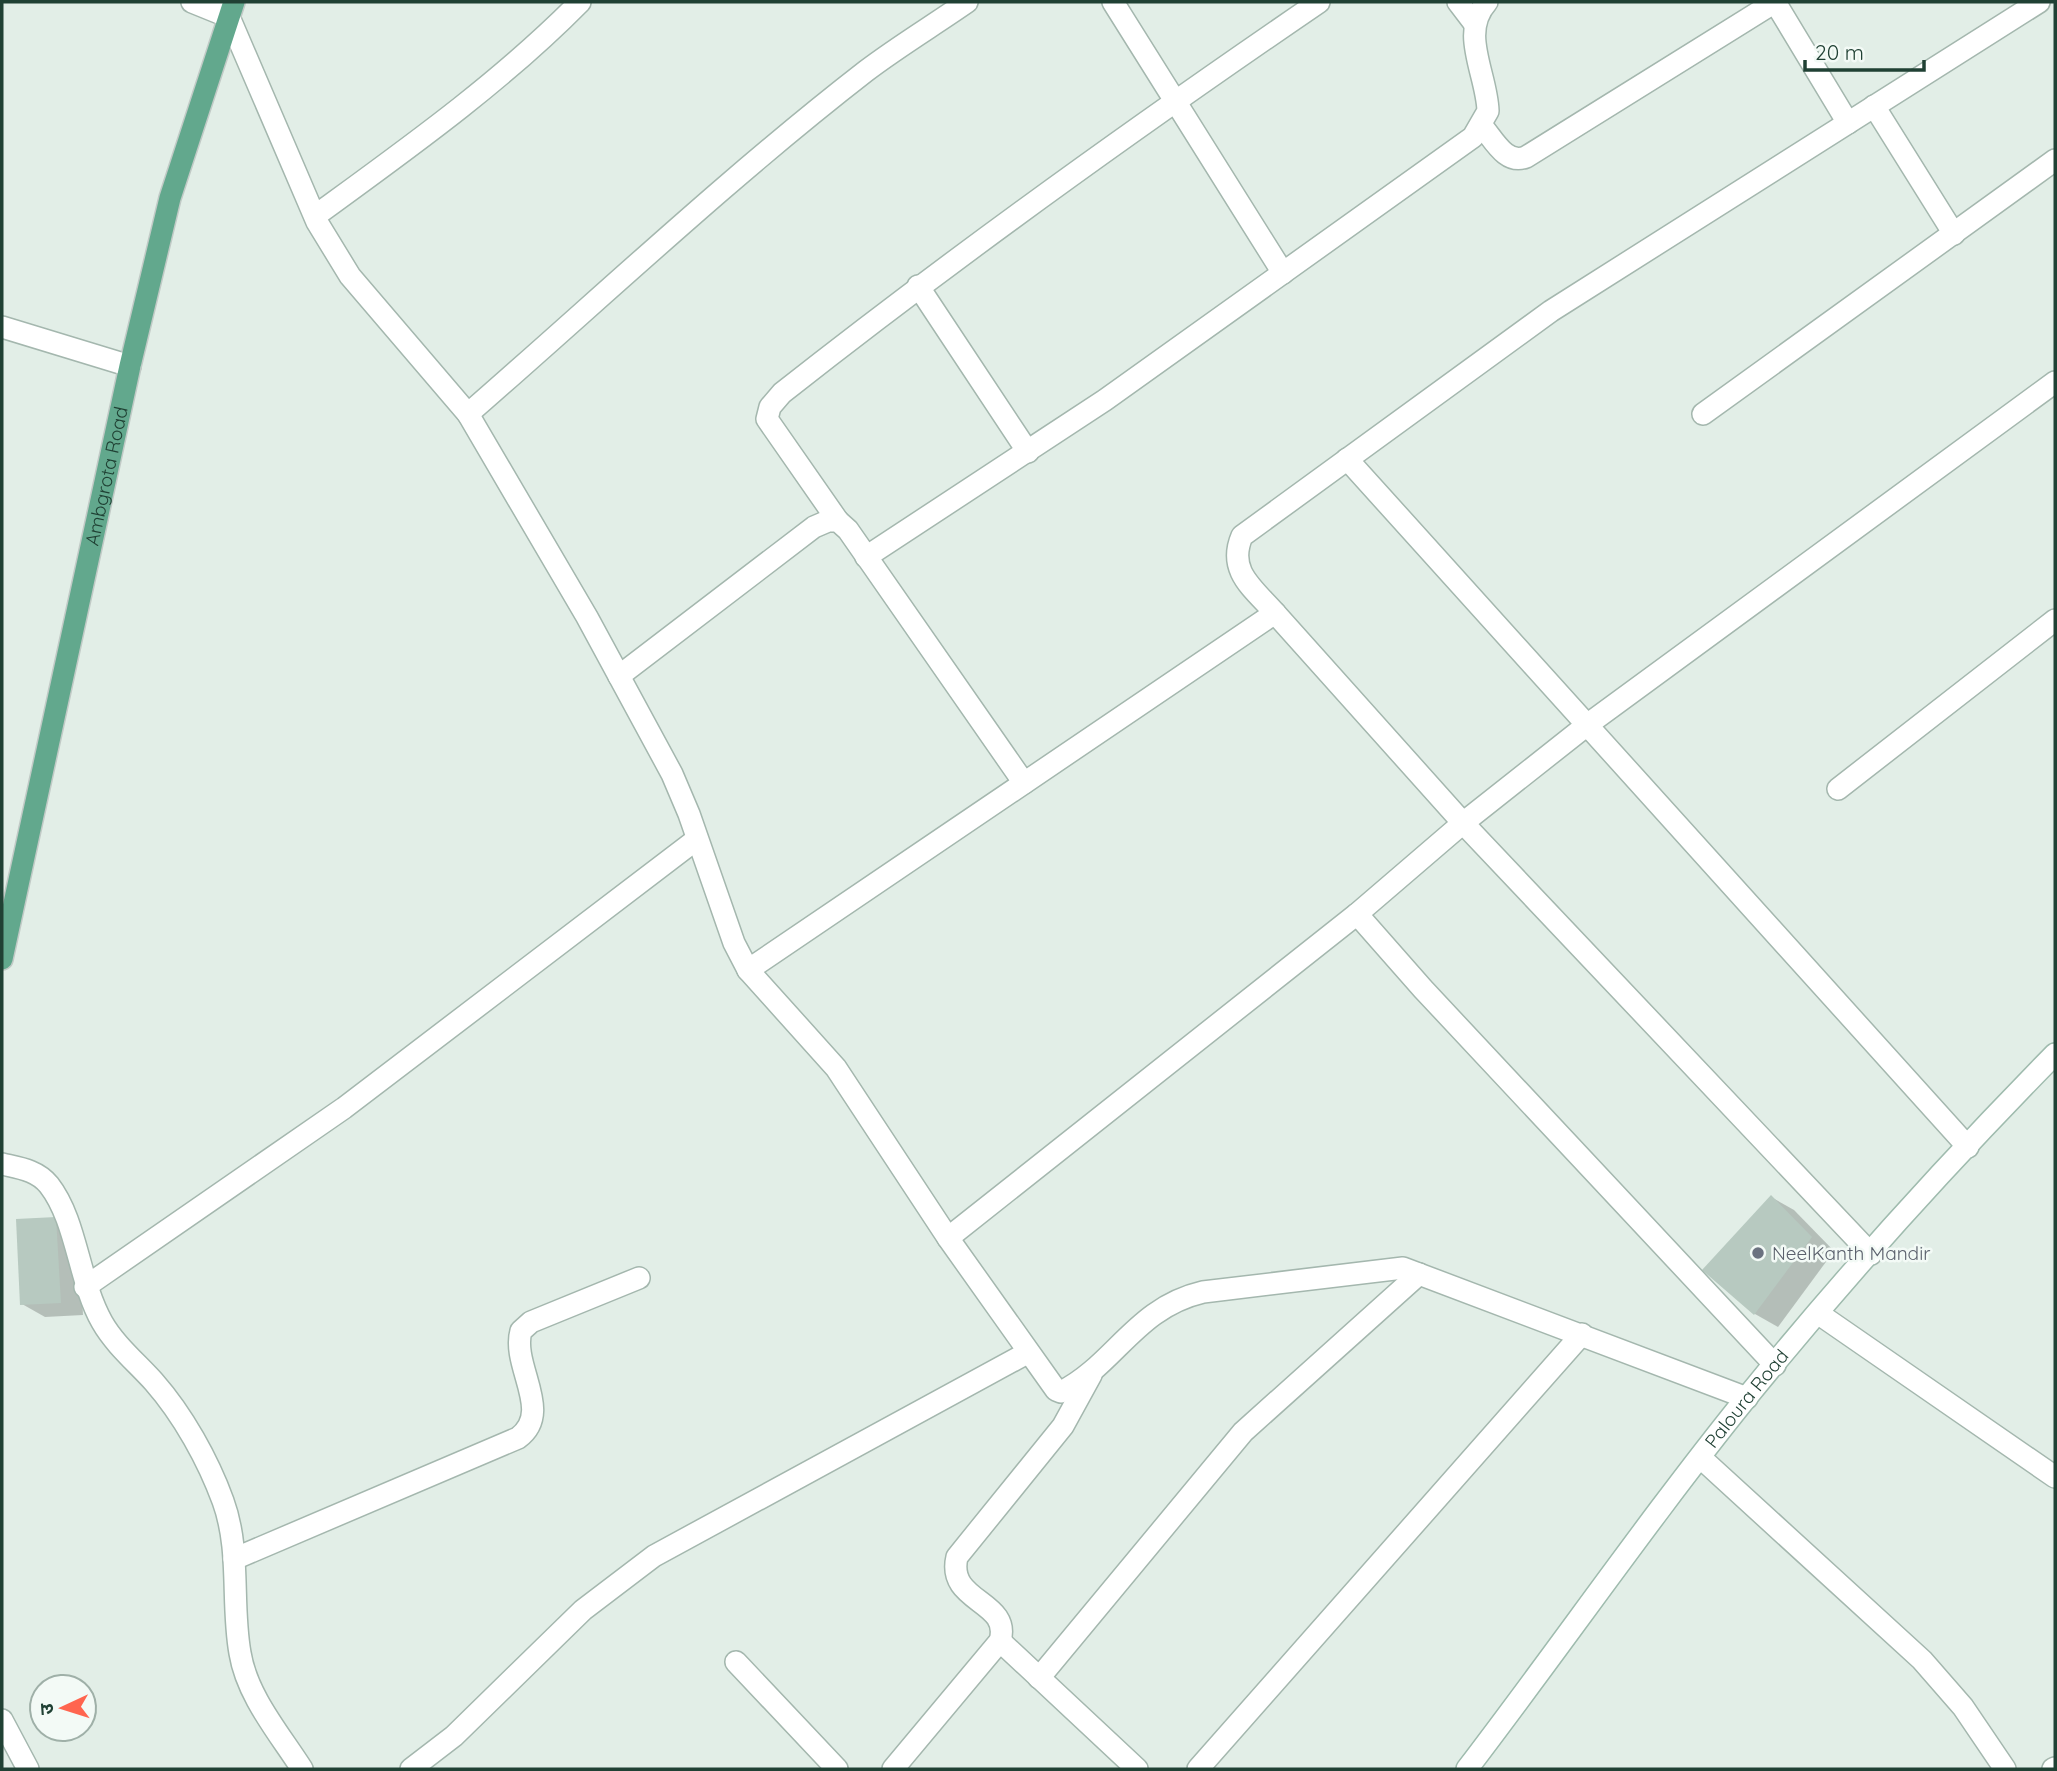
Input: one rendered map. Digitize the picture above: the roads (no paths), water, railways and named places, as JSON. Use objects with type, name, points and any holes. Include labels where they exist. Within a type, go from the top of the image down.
[{"type":"main road","name":"Ambgrota Road","points":[[2,958],[130,366],[170,198],[231,9]]},
{"type":"street","points":[[192,2],[231,9],[315,216],[349,276],[468,414],[619,676],[672,774],[734,943],[748,970],[836,1068],[948,1238],[1046,1379],[1061,1392],[1093,1371],[1142,1324],[1180,1297],[1403,1268],[1747,1398]]},
{"type":"street","points":[[315,216],[449,118],[523,57],[580,2]]},
{"type":"street","points":[[468,414],[722,190],[832,99],[868,70],[967,2]]},
{"type":"street","points":[[1113,2],[1283,273]]},
{"type":"street","points":[[1024,783],[866,556],[774,433],[767,419],[770,407],[782,393],[918,286],[1174,101],[1317,2]]},
{"type":"street","points":[[1458,2],[1474,23]]},
{"type":"street","points":[[866,556],[1028,452],[1462,146],[1482,126],[1488,111],[1488,98],[1474,39],[1474,23],[1487,2]]},
{"type":"street","points":[[1482,126],[1509,158],[1517,161],[1526,158],[1775,2],[1848,123]]},
{"type":"street","points":[[1871,1254],[1464,823],[1244,578],[1236,551],[1242,536],[1551,311],[2039,2]]},
{"type":"street","points":[[1874,106],[1954,234]]},
{"type":"street","points":[[1703,414],[2055,160]]},
{"type":"street","points":[[918,286],[1028,452]]},
{"type":"street","points":[[2,327],[130,366]]},
{"type":"street","points":[[948,1238],[1357,914],[1464,823],[1587,725],[2055,382]]},
{"type":"street","points":[[1347,459],[1968,1147]]},
{"type":"street","points":[[619,676],[814,527],[828,521],[838,521]]},
{"type":"street","points":[[748,970],[1275,612]]},
{"type":"street","points":[[1838,789],[2055,620]]},
{"type":"street","points":[[85,1287],[344,1108],[697,839]]},
{"type":"street","points":[[1357,914],[1423,989],[1775,1365]]},
{"type":"street","name":"Paloura Road","points":[[1467,1769],[1747,1398],[1871,1254],[2055,1054]]},
{"type":"street","points":[[2,1164],[29,1170],[46,1181],[59,1199],[85,1287],[103,1324],[170,1402],[189,1433],[223,1502],[234,1559],[235,1620],[240,1656],[255,1695],[302,1769]]},
{"type":"street","points":[[1039,1678],[1243,1432],[1419,1274]]},
{"type":"street","points":[[234,1559],[518,1438],[527,1431],[534,1419],[519,1349],[521,1331],[531,1322],[639,1278]]},
{"type":"street","points":[[1819,1314],[2055,1477]]},
{"type":"street","points":[[1198,1769],[1582,1334]]},
{"type":"street","points":[[411,1769],[454,1736],[583,1610],[654,1556],[1027,1353]]},
{"type":"street","points":[[893,1769],[1000,1641],[1002,1624],[996,1615],[960,1585],[954,1567],[957,1557],[1063,1426],[1093,1371]]},
{"type":"street","points":[[1702,1458],[1922,1660],[1963,1707],[2005,1769]]},
{"type":"street","points":[[1000,1641],[1137,1769]]},
{"type":"street","points":[[736,1662],[837,1769]]},
{"type":"street","points":[[2,1720],[28,1769]]},
{"type":"place","name":"NeelKanth Mandir","points":[[1758,1253]]}]
